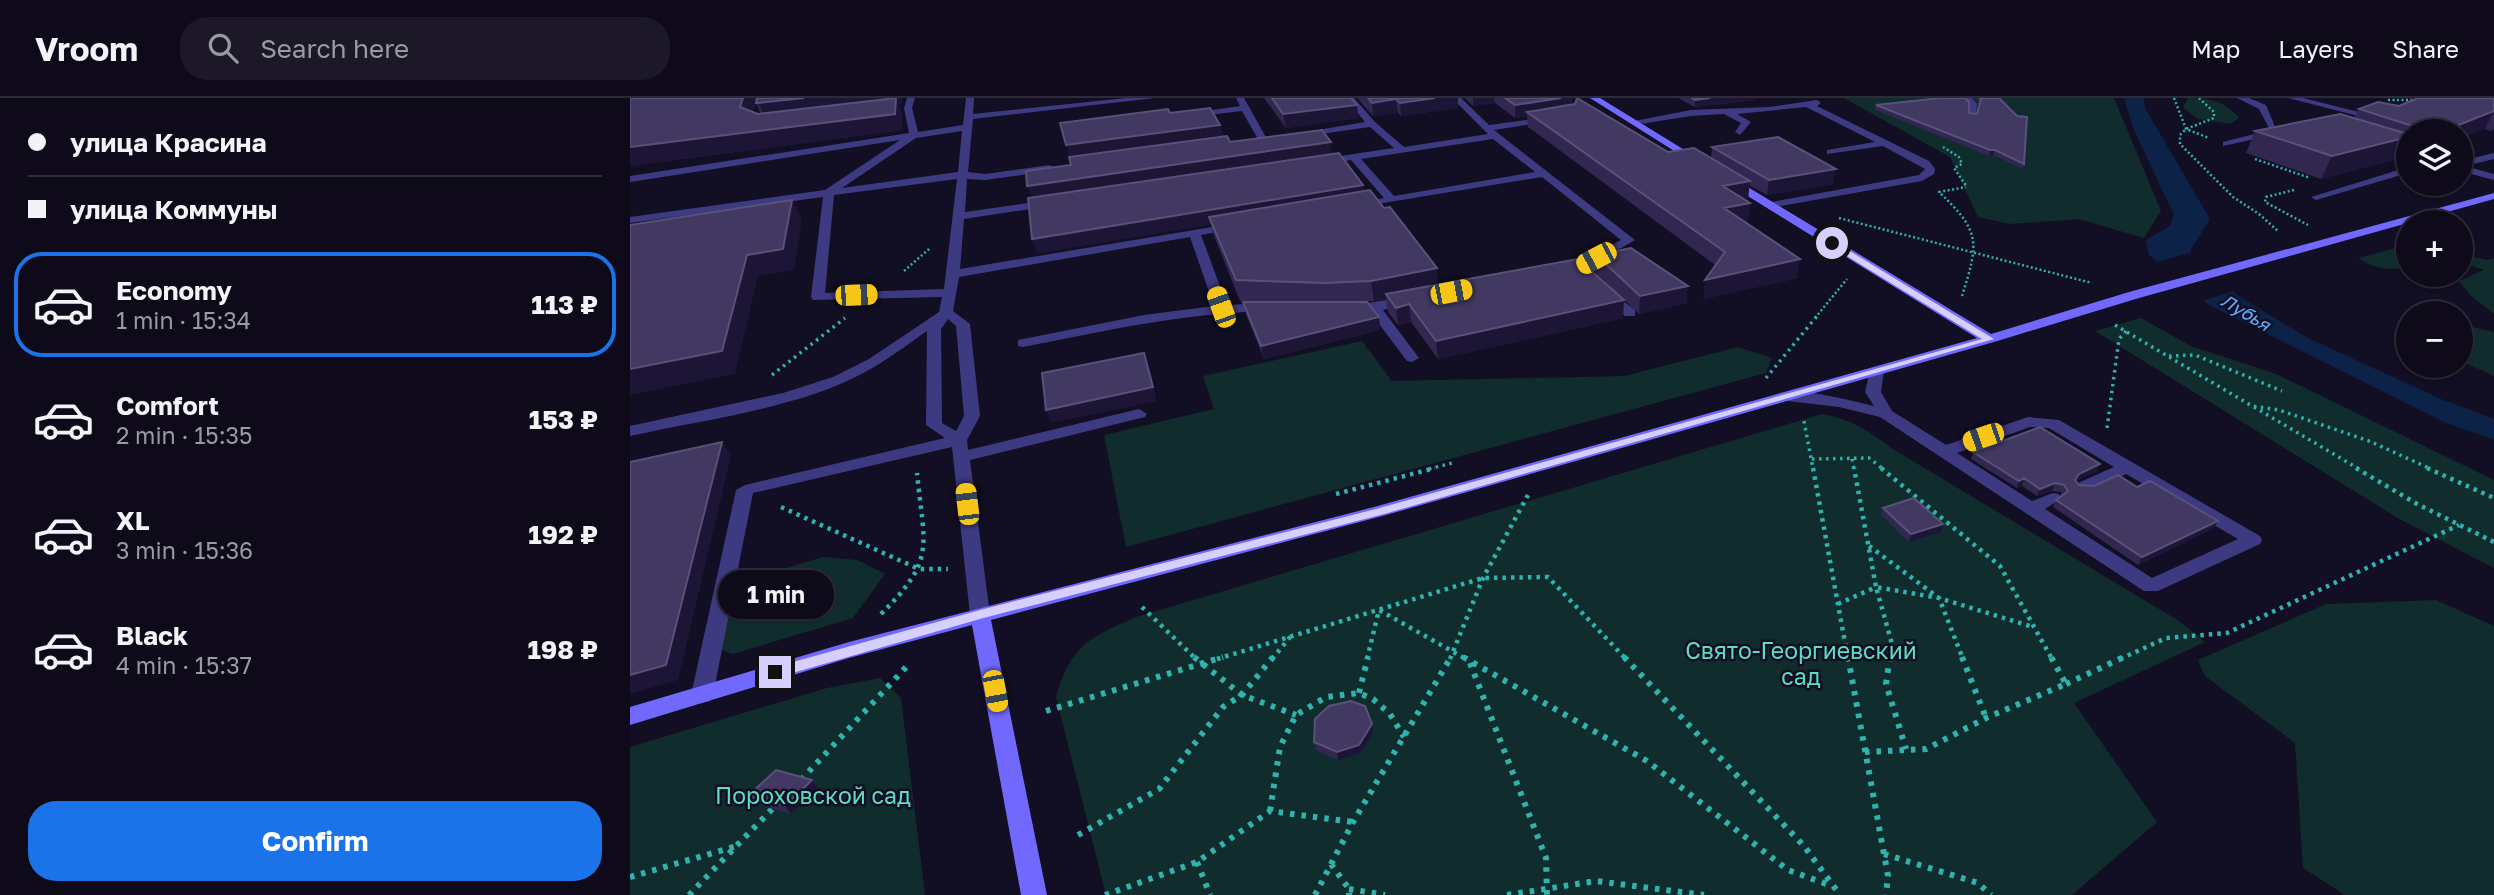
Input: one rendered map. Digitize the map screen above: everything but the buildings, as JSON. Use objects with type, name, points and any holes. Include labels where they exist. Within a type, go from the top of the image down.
[{"type":"main road","points":[[1594,98],[1703,165]]},
{"type":"main road","points":[[1715,172],[1989,339]]},
{"type":"main road","points":[[630,716],[849,650],[1380,512],[2250,262],[2494,196]]},
{"type":"main road","points":[[980,615],[1034,895]]},
{"type":"lane","points":[[960,449],[934,425],[934,329],[946,312],[953,274],[970,98]]},
{"type":"lane","points":[[630,179],[914,135],[967,122],[1087,111],[1117,100],[1152,98]]},
{"type":"lane","points":[[1240,98],[1262,139]]},
{"type":"lane","points":[[1349,98],[1372,124],[1402,150]]},
{"type":"lane","points":[[1456,98],[1490,132],[1629,240],[1589,276]]},
{"type":"lane","points":[[1634,122],[1691,113],[1816,103],[1821,100],[1819,98]]},
{"type":"lane","points":[[1967,98],[1974,106],[1973,114]]},
{"type":"lane","points":[[2226,144],[2275,132],[2263,107],[2241,98]]},
{"type":"lane","points":[[2292,98],[2348,113],[2389,119]]},
{"type":"lane","points":[[895,109],[909,103],[914,135]]},
{"type":"lane","points":[[1770,205],[1922,178],[1929,174],[1930,169],[1925,163],[1807,104]]},
{"type":"lane","points":[[1178,116],[1245,108]]},
{"type":"lane","points":[[1726,112],[1746,122],[1740,132]]},
{"type":"lane","points":[[2331,119],[2348,113]]},
{"type":"lane","points":[[1313,164],[1402,150],[1559,117]]},
{"type":"lane","points":[[1289,135],[1372,124]]},
{"type":"lane","points":[[829,192],[914,135]]},
{"type":"lane","points":[[1248,141],[1276,137]]},
{"type":"lane","points":[[1830,152],[1884,143]]},
{"type":"lane","points":[[2473,162],[2494,156]]},
{"type":"lane","points":[[1354,158],[1391,200]]},
{"type":"lane","points":[[630,220],[961,175],[985,177],[1068,166]]},
{"type":"lane","points":[[2473,170],[2494,177]]},
{"type":"lane","points":[[1339,209],[1543,174]]},
{"type":"lane","points":[[2316,197],[2396,174]]},
{"type":"lane","points":[[829,192],[818,297],[949,293]]},
{"type":"lane","points":[[956,222],[1066,200]]},
{"type":"lane","points":[[953,274],[1247,224]]},
{"type":"lane","points":[[1194,233],[1221,307]]},
{"type":"lane","points":[[1552,272],[1589,276],[1630,313]]},
{"type":"lane","points":[[1339,309],[1374,307],[1429,297]]},
{"type":"lane","points":[[1023,344],[1176,313],[1221,307],[1276,307]]},
{"type":"lane","points":[[1374,307],[1412,358]]},
{"type":"lane","points":[[630,431],[787,397],[838,380],[874,362],[946,312]]},
{"type":"lane","points":[[946,312],[963,324],[972,416],[960,449],[980,615]]},
{"type":"lane","points":[[1877,371],[1873,392],[1886,414]]},
{"type":"lane","points":[[1788,396],[1839,402],[1886,414],[1943,452],[2030,509],[2151,586],[2253,540],[2053,423],[2028,422],[1943,452]]},
{"type":"lane","points":[[702,695],[745,490],[915,451],[960,449],[1139,414]]},
{"type":"lane","points":[[1983,437],[2000,448]]},
{"type":"lane","points":[[2084,487],[2127,467]]},
{"type":"lane","points":[[2030,509],[2053,498]]},
{"type":"path","points":[[2175,98],[2186,129],[2226,144]]},
{"type":"path","points":[[2198,98],[2214,112],[2214,118],[2186,129],[2180,135],[2183,149],[2233,197],[2259,214],[2283,235]]},
{"type":"path","points":[[1961,300],[1977,243],[1968,222],[1938,192],[1967,187]]},
{"type":"path","points":[[1831,216],[2092,283]]},
{"type":"path","points":[[771,377],[875,295],[956,222]]},
{"type":"path","points":[[1765,379],[1850,275]]},
{"type":"path","points":[[2110,322],[2417,504],[2494,542]]},
{"type":"path","points":[[2094,447],[2106,432],[2119,340],[2126,331]]},
{"type":"path","points":[[2168,356],[2195,355],[2282,391]]},
{"type":"path","points":[[2252,406],[2279,410],[2369,441],[2494,498]]},
{"type":"path","points":[[1802,412],[1888,876],[1886,895]]},
{"type":"path","points":[[876,619],[906,589],[919,569],[924,554],[915,451]]},
{"type":"path","points":[[1852,458],[1876,587],[1892,644],[1886,684],[1906,750]]},
{"type":"path","points":[[1812,459],[1869,458],[2000,566],[2066,684]]},
{"type":"path","points":[[745,490],[919,569]]},
{"type":"path","points":[[1315,895],[1353,822],[1454,653],[1483,578],[1528,495]]},
{"type":"path","points":[[1865,752],[1926,749],[1986,718],[2166,638],[2227,633],[2459,525]]},
{"type":"path","points":[[1868,545],[1939,598],[1986,718]]},
{"type":"path","points":[[1046,711],[1483,578],[1548,577],[1804,846],[1840,895]]},
{"type":"path","points":[[1838,604],[1876,587],[1939,598],[2033,627]]},
{"type":"path","points":[[1142,607],[1201,663],[1242,695],[1296,715]]},
{"type":"path","points":[[1379,610],[1647,761],[1788,870],[1833,886]]},
{"type":"path","points":[[1359,693],[1379,610]]},
{"type":"path","points":[[1078,835],[1159,789],[1223,707],[1242,695],[1291,636]]},
{"type":"path","points":[[1470,662],[1546,859],[1547,892]]},
{"type":"path","points":[[794,786],[908,665]]},
{"type":"path","points":[[1270,811],[1280,747],[1296,715],[1326,697],[1359,693],[1373,699],[1390,713],[1404,737]]},
{"type":"path","points":[[689,895],[785,796]]},
{"type":"path","points":[[1105,895],[1197,862],[1270,811],[1353,822]]},
{"type":"path","points":[[630,877],[738,845]]},
{"type":"path","points":[[1884,854],[1978,883],[1991,895]]},
{"type":"path","points":[[1197,862],[1210,895]]},
{"type":"path","points":[[1331,864],[1349,892],[1385,895]]},
{"type":"path","points":[[1507,895],[1547,892],[1596,881],[1704,895]]},
{"type":"green space","points":[[1844,98],[2114,98],[2161,211],[2144,238],[2079,219],[2010,224],[1978,217],[1950,157]]},
{"type":"green space","points":[[2188,98],[2216,102],[2239,118],[2230,124],[2198,119],[2183,108]]},
{"type":"green space","points":[[2396,248],[2396,269],[2382,268],[2358,258]]},
{"type":"green space","points":[[2473,257],[2487,260],[2494,258],[2494,314],[2464,287],[2473,287],[2473,275],[2484,270],[2473,266]]},
{"type":"green space","points":[[2141,318],[2191,346],[2276,374],[2494,480],[2494,568],[2401,520],[2095,331]]},
{"type":"green space","points":[[2473,327],[2494,332],[2494,376],[2473,366]]},
{"type":"green space","points":[[1362,341],[1392,381],[1624,376],[1738,347],[1772,358],[1766,373],[1126,547],[1104,435],[1214,409],[1203,376]]},
{"type":"green space","name":"Свято-Георгиевский сад","points":[[1822,414],[1842,419],[1868,431],[1893,449],[2179,621],[2205,642],[2074,703],[2157,822],[2072,895],[1106,895],[1056,697],[1068,666],[1084,645],[1094,638],[1136,617]]},
{"type":"green space","points":[[823,557],[857,560],[885,574],[853,618],[733,654],[719,649],[738,582]]},
{"type":"green space","points":[[2436,600],[2494,626],[2494,895],[2345,895],[2303,868],[2295,743],[2205,676],[2198,660],[2326,604]]},
{"type":"green space","name":"Пороховской сад","points":[[880,678],[901,698],[925,895],[630,895],[630,747],[827,688]]},
{"type":"water","name":"Лубья","points":[[2124,98],[2144,98],[2145,108],[2210,219],[2190,251],[2237,295],[2308,338],[2441,399],[2494,419],[2494,440],[2444,422],[2207,304],[2149,255],[2146,240],[2170,226],[2174,215],[2133,128]]},
{"type":"pier","points":[[2196,251],[2237,290],[2199,302],[2153,263]]},
{"type":"route","points":[[775,672],[980,615],[1380,512],[1989,339],[1832,243]]}]
